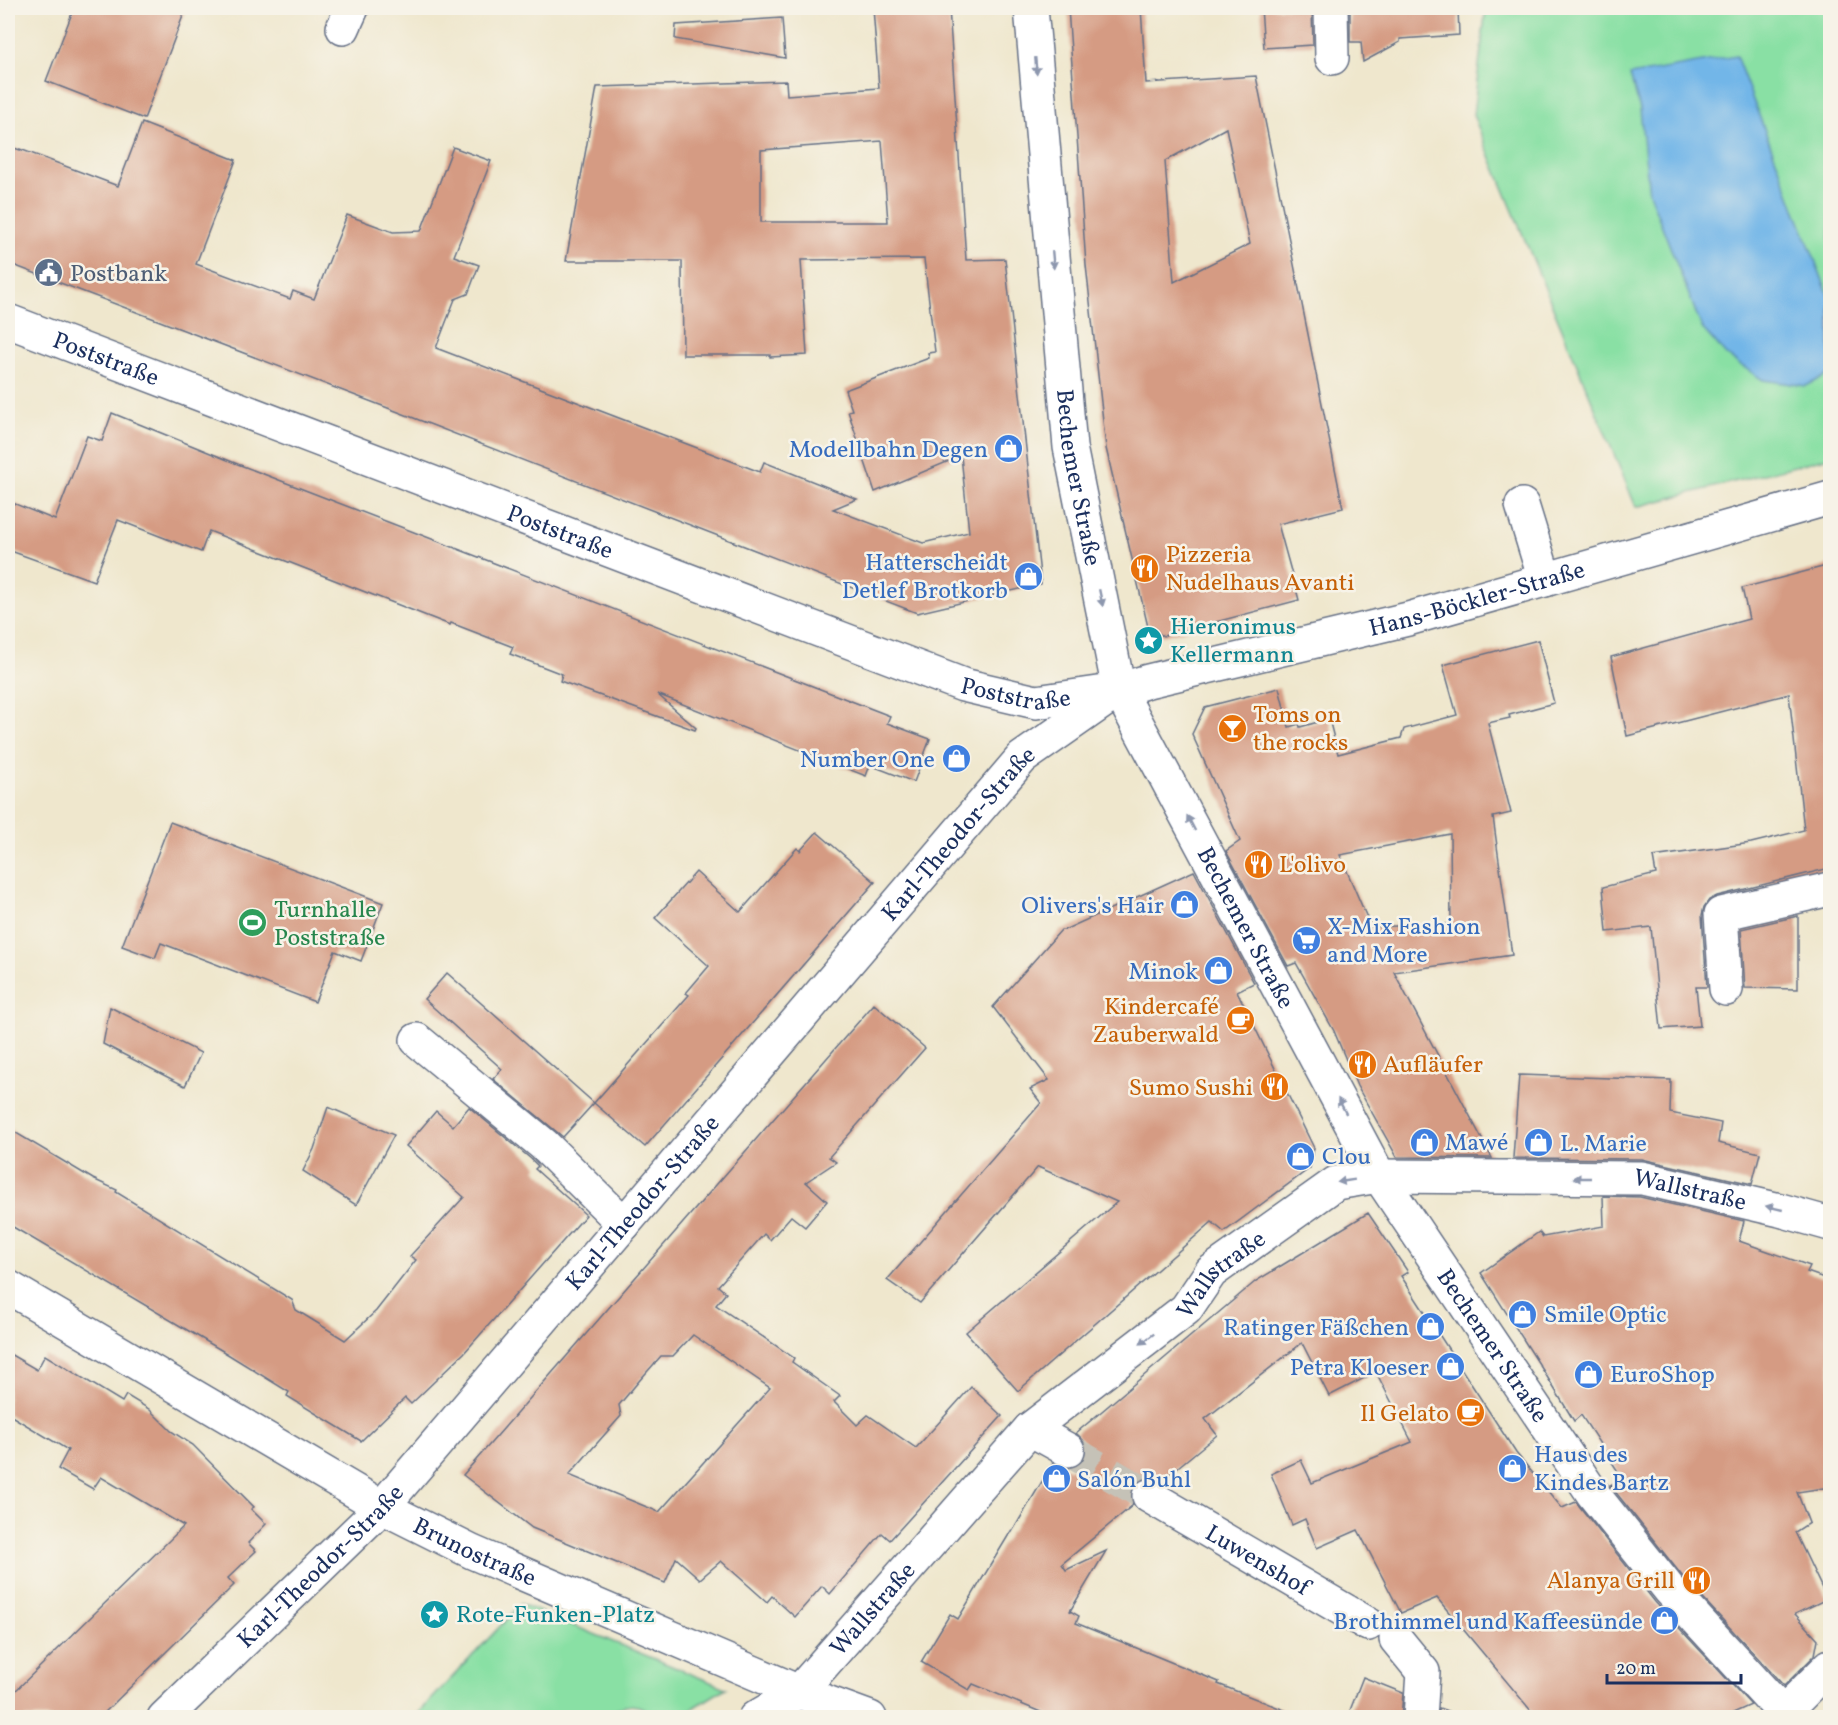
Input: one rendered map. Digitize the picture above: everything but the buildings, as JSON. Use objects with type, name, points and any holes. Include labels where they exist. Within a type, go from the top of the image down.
[{"type":"street","name":"Bechemer Straße","points":[[1031,8],[1070,447],[1119,690],[1379,1176],[1593,1494],[1669,1589],[1784,1715]]},
{"type":"street","points":[[1331,8],[1332,58]]},
{"type":"street","name":"Poststraße","points":[[8,321],[963,685],[1036,702],[1119,690]]},
{"type":"street","name":"Hans-Böckler-Straße","points":[[1119,690],[1148,681],[1408,619],[1830,498]]},
{"type":"street","points":[[1522,505],[1545,580]]},
{"type":"street","name":"Karl-Theodor-Straße","points":[[164,1718],[382,1508],[1022,758],[1119,690]]},
{"type":"street","points":[[1726,989],[1721,914],[1830,889]]},
{"type":"street","points":[[417,1040],[544,1145],[624,1224]]},
{"type":"street","name":"Wallstraße","points":[[755,1718],[799,1692],[1030,1429],[1186,1309],[1211,1272],[1336,1183],[1379,1176],[1642,1178],[1830,1224]]},
{"type":"street","name":"Brunostraße","points":[[8,1287],[382,1508],[472,1551],[799,1692],[870,1718]]},
{"type":"street","points":[[1030,1429],[1068,1450]]},
{"type":"street","name":"Luwenshof","points":[[1149,1496],[1368,1624]]},
{"type":"street","points":[[1396,1639],[1422,1672],[1420,1718]]},
{"type":"street","points":[[1784,1715],[1830,1666]]},
{"type":"green space","points":[[1486,8],[1823,8],[1830,12],[1830,457],[1636,507],[1473,115]]},
{"type":"green space","points":[[521,1604],[726,1688],[679,1717],[654,1717],[643,1708],[631,1705],[619,1708],[608,1717],[415,1717]]},
{"type":"water","points":[[1736,56],[1830,299],[1830,374],[1806,386],[1763,380],[1727,356],[1702,328],[1649,193],[1640,109],[1630,75]]},
{"type":"tunnel","points":[[1068,1450],[1149,1496]]},
{"type":"place","name":"Postbank","points":[[49,273]]},
{"type":"place","name":"Modellbahn Degen","points":[[1009,449]]},
{"type":"place","name":"Pizzeria Nudelhaus Avanti","points":[[1145,568]]},
{"type":"place","name":"Hatterscheidt Detlef Brotkorb","points":[[1029,576]]},
{"type":"place","name":"Hieronimus Kellermann","points":[[1149,640]]},
{"type":"place","name":"Toms on the rocks","points":[[1232,728]]},
{"type":"place","name":"Number One","points":[[956,759]]},
{"type":"place","name":"L'olivo","points":[[1258,864]]},
{"type":"place","name":"Olivers's Hair","points":[[1185,905]]},
{"type":"place","name":"Turnhalle Poststraße","points":[[253,923]]},
{"type":"place","name":"X-Mix Fashion and More","points":[[1306,940]]},
{"type":"place","name":"Minok","points":[[1219,971]]},
{"type":"place","name":"Kindercafé Zauberwald","points":[[1240,1020]]},
{"type":"place","name":"Aufläufer","points":[[1362,1064]]},
{"type":"place","name":"Sumo Sushi","points":[[1274,1087]]},
{"type":"place","name":"Mawé","points":[[1424,1142]]},
{"type":"place","name":"L. Marie","points":[[1539,1143]]},
{"type":"place","name":"Clou","points":[[1301,1156]]},
{"type":"place","name":"Smile Optic","points":[[1523,1314]]},
{"type":"place","name":"Ratinger Fäßchen","points":[[1430,1327]]},
{"type":"place","name":"Petra Kloeser","points":[[1450,1367]]},
{"type":"place","name":"EuroShop","points":[[1589,1374]]},
{"type":"place","name":"Il Gelato","points":[[1470,1413]]},
{"type":"place","name":"Haus des Kindes Bartz","points":[[1513,1468]]},
{"type":"place","name":"Salón Buhl","points":[[1056,1479]]},
{"type":"place","name":"Alanya Grill","points":[[1696,1580]]},
{"type":"place","name":"Rote-Funken-Platz","points":[[435,1614]]},
{"type":"place","name":"Brothimmel und Kaffeesünde","points":[[1664,1621]]}]
